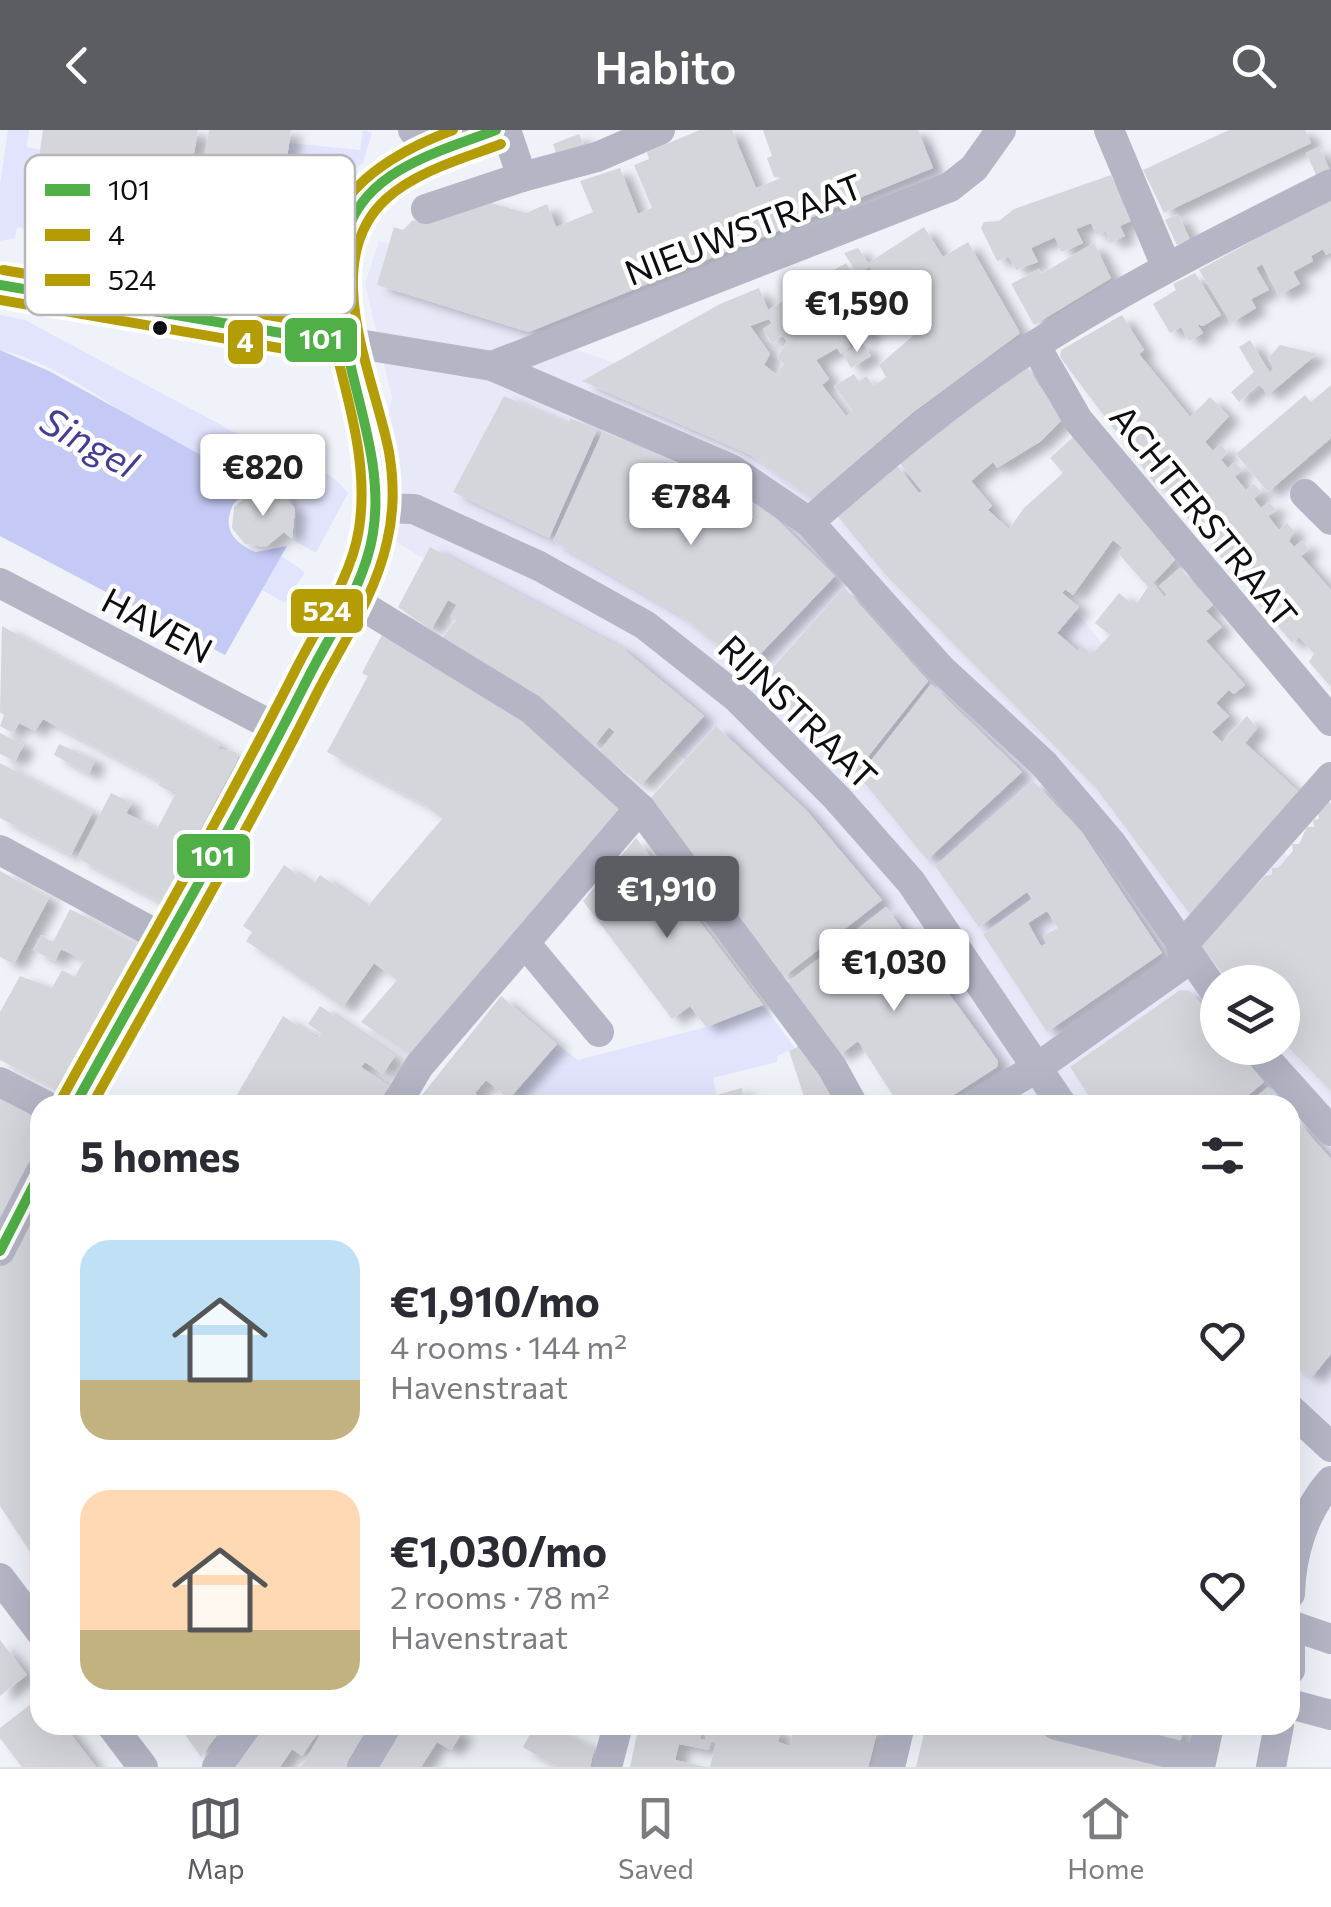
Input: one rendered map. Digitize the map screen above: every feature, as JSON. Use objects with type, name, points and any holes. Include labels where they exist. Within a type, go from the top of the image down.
[{"type":"street","points":[[413,130],[431,156]]},
{"type":"street","points":[[355,216],[388,177],[496,130]]},
{"type":"street","points":[[506,130],[522,177]]},
{"type":"street","points":[[426,209],[597,156],[660,130]]},
{"type":"street","name":"NIEUWSTRAAT","points":[[492,366],[950,187],[974,168],[1001,130]]},
{"type":"street","points":[[1109,130],[1166,266]]},
{"type":"street","points":[[809,522],[919,428],[1034,346],[1166,266],[1331,184]]},
{"type":"street","points":[[0,285],[25,289]]},
{"type":"street","points":[[176,315],[492,366],[731,469],[809,522],[941,670],[1044,764],[1112,844],[1200,972]]},
{"type":"street","points":[[80,1095],[282,730],[373,538],[376,508],[372,449],[340,315]]},
{"type":"street","name":"ACHTERSTRAAT","points":[[1034,346],[1078,420],[1331,721]]},
{"type":"street","points":[[1305,494],[1331,520]]},
{"type":"street","name":"RIJNSTRAAT","points":[[376,508],[414,509],[470,531],[591,594],[682,650],[736,696],[837,798],[911,882],[1056,1095]]},
{"type":"street","name":"HAVEN","points":[[0,584],[282,730]]},
{"type":"street","points":[[348,597],[531,709],[640,808],[832,1067],[847,1095]]},
{"type":"street","points":[[991,1095],[1038,1067],[1186,953],[1323,786]]},
{"type":"street","points":[[402,1095],[419,1066],[640,808]]},
{"type":"street","points":[[0,850],[166,938]]},
{"type":"street","points":[[525,944],[600,1032]]},
{"type":"street","points":[[1271,1065],[1298,1095]]},
{"type":"street","points":[[0,1082],[30,1097]]},
{"type":"street","points":[[1300,1097],[1331,1131]]},
{"type":"street","points":[[0,1251],[30,1192]]},
{"type":"street","points":[[1300,1418],[1331,1447]]},
{"type":"street","points":[[1300,1537],[1319,1494],[1331,1480]]},
{"type":"street","points":[[0,1578],[30,1618]]},
{"type":"street","points":[[1300,1630],[1331,1639]]},
{"type":"street","points":[[1300,1707],[1331,1715]]},
{"type":"street","points":[[119,1735],[143,1767]]},
{"type":"street","points":[[217,1767],[240,1735]]},
{"type":"street","points":[[362,1767],[381,1735]]},
{"type":"street","points":[[890,1767],[898,1735]]},
{"type":"street","points":[[1093,1735],[1201,1764],[1207,1735]]},
{"type":"street","points":[[1271,1767],[1277,1735]]},
{"type":"shaded area","points":[[8,130],[29,130],[27,147],[41,150],[40,155],[25,155],[25,229],[17,227],[15,238],[0,241],[0,184]]},
{"type":"shaded area","points":[[363,130],[372,133],[363,163],[355,169],[355,155],[287,155],[289,143],[360,150]]},
{"type":"shaded area","points":[[931,145],[947,182],[549,340],[974,489],[1208,770],[1331,903],[1331,1438],[1300,1433],[1300,1095],[897,1095],[910,1052],[801,879],[594,666],[365,522],[392,398],[365,284],[379,241],[551,288]]},
{"type":"shaded area","points":[[0,315],[25,320],[290,462],[329,475],[348,493],[316,553],[295,541],[295,512],[284,491],[264,487],[261,479],[195,456],[65,376],[0,350]]},
{"type":"shaded area","points":[[281,556],[305,572],[285,603],[262,590]]},
{"type":"shaded area","points":[[763,1005],[795,1048],[777,1056],[777,1062],[713,1078],[717,1095],[513,1095],[557,1044],[578,1060],[706,1027]]},
{"type":"water","name":"Singel","points":[[0,350],[49,371],[240,476],[249,470],[261,479],[264,487],[246,492],[234,503],[229,527],[241,544],[256,552],[287,546],[225,655],[0,536]]},
{"type":"building","points":[[43,130],[198,130],[194,155],[39,155]]},
{"type":"building","points":[[209,130],[291,130],[287,155],[205,155]]},
{"type":"building","points":[[700,130],[732,130],[756,188],[781,178],[774,177],[763,130],[918,130],[933,168],[529,332],[377,285],[394,227],[403,230],[413,220],[426,224],[428,217],[484,201],[526,213],[547,204],[556,227],[593,212],[580,181],[620,168],[638,214],[652,208],[634,165],[649,159],[647,152]]},
{"type":"building","points":[[1229,130],[1305,130],[1311,143],[1164,213],[1143,170]]},
{"type":"building","points":[[579,134],[584,145],[557,156],[553,144]]},
{"type":"building","points":[[1319,147],[1331,173],[1318,179],[1306,153]]},
{"type":"building","points":[[1111,175],[1131,221],[1120,226],[1125,236],[1110,243],[1106,231],[1096,235],[1091,223],[1076,229],[1083,243],[1072,248],[1061,252],[1055,237],[1031,248],[1038,262],[1016,270],[1009,257],[997,261],[981,228],[984,222],[999,221],[1014,209]]},
{"type":"building","points":[[1331,198],[1331,252],[1326,255],[1323,249],[1311,256],[1313,261],[1293,272],[1300,284],[1279,295],[1262,264],[1256,268],[1269,290],[1251,299],[1256,308],[1231,323],[1199,270]]},
{"type":"building","points":[[1178,214],[1190,240],[1177,245],[1165,220]]},
{"type":"building","points":[[924,227],[943,257],[968,242],[1020,333],[912,413],[812,499],[751,455],[582,381],[720,304],[759,288],[768,310],[846,263],[871,304],[856,313],[872,334],[862,340],[848,318],[832,327],[835,333],[840,329],[851,347],[841,354],[837,348],[816,360],[829,379],[822,385],[846,416],[853,411],[834,386],[854,374],[859,382],[866,376],[874,386],[886,377],[879,365],[914,335],[869,267],[858,275],[844,253],[858,248],[868,263]],"holes":[[[769,319],[772,323],[763,329],[772,343],[782,336],[787,341],[777,358],[784,364],[776,374],[764,365],[770,354],[750,326]]]},
{"type":"building","points":[[1094,243],[1111,278],[1034,325],[1011,284],[1039,269],[1041,274]]},
{"type":"building","points":[[1195,273],[1221,315],[1203,326],[1197,324],[1203,333],[1189,341],[1181,327],[1170,333],[1153,304],[1176,290],[1173,284]]},
{"type":"building","points":[[1122,315],[1144,350],[1139,354],[1190,417],[1210,397],[1229,416],[1205,442],[1213,451],[1220,444],[1227,452],[1221,460],[1228,468],[1235,462],[1242,470],[1235,477],[1246,490],[1254,484],[1261,492],[1254,499],[1261,508],[1269,502],[1276,510],[1268,516],[1279,530],[1287,523],[1294,531],[1289,541],[1294,547],[1302,541],[1309,549],[1301,556],[1331,590],[1331,687],[1309,662],[1314,654],[1299,637],[1292,643],[1250,593],[1254,589],[1216,553],[1221,549],[1183,514],[1187,510],[1178,499],[1155,484],[1060,357],[1061,350]]},
{"type":"building","points":[[1250,340],[1270,373],[1274,368],[1268,358],[1280,345],[1317,354],[1268,395],[1259,384],[1239,402],[1231,392],[1254,372],[1239,347]]},
{"type":"building","points":[[862,342],[871,356],[851,368],[843,354]]},
{"type":"building","points":[[1024,362],[1062,420],[1041,441],[997,468],[993,462],[971,481],[992,506],[988,510],[1009,529],[1024,508],[1063,473],[1050,458],[1074,436],[1175,560],[1153,583],[1164,597],[1167,594],[1159,586],[1180,568],[1213,605],[1206,611],[1222,627],[1206,641],[1245,685],[1234,694],[1229,690],[1216,703],[1229,716],[1212,732],[1222,742],[1247,716],[1257,728],[1245,743],[1302,795],[1195,921],[1096,788],[884,573],[835,513],[896,464],[919,493],[922,491],[899,462]],"holes":[[[1113,540],[1123,548],[1118,553],[1148,587],[1135,606],[1119,593],[1095,623],[1110,635],[1092,654],[1082,646],[1078,651],[1057,633],[1079,607],[1062,593],[1065,589],[1073,595]]]},
{"type":"building","points":[[1331,385],[1331,438],[1268,492],[1236,454],[1305,395],[1311,402]]},
{"type":"building","points":[[504,396],[568,424],[570,418],[597,430],[549,538],[453,492]]},
{"type":"building","points":[[603,431],[767,510],[835,576],[747,668],[679,614],[553,541]]},
{"type":"building","points":[[277,487],[295,509],[292,539],[284,532],[266,547],[245,544],[232,528],[234,507],[250,494],[273,497]]},
{"type":"building","points":[[430,547],[623,649],[704,716],[641,785],[599,752],[615,732],[609,727],[593,747],[542,699],[442,638],[456,620],[450,617],[457,605],[448,600],[431,630],[398,607]]},
{"type":"building","points":[[844,587],[928,681],[855,773],[762,680]]},
{"type":"building","points":[[2,626],[220,745],[218,749],[236,752],[238,759],[161,902],[77,858],[111,793],[132,803],[126,813],[157,829],[177,791],[171,792],[158,785],[161,781],[43,719],[35,731],[19,723],[13,733],[0,726],[4,715],[0,712]]},
{"type":"building","points":[[382,635],[525,721],[622,805],[410,1055],[361,1022],[397,980],[374,963],[343,1007],[246,941],[252,932],[243,926],[284,865],[313,885],[320,875],[367,907],[442,819],[424,804],[327,752],[368,676],[362,673]]},
{"type":"building","points":[[931,684],[1022,772],[927,860],[859,776]]},
{"type":"building","points":[[716,726],[806,810],[882,900],[782,978],[647,802]]},
{"type":"building","points":[[0,733],[24,745],[15,761],[0,754]]},
{"type":"building","points":[[59,744],[95,760],[89,774],[54,755]]},
{"type":"building","points":[[0,763],[93,812],[71,855],[0,818]]},
{"type":"building","points":[[1033,781],[1081,831],[1162,953],[1047,1032],[983,934],[1032,899],[1027,892],[979,927],[935,866]],"holes":[[[1047,911],[1058,928],[1043,936],[1047,943],[1041,946],[1028,923]]]},
{"type":"building","points":[[1327,802],[1331,803],[1331,1091],[1300,1059],[1300,965],[1216,965],[1199,945],[1265,876],[1272,875],[1272,868],[1278,868],[1293,851],[1292,844],[1299,844],[1307,827],[1314,827]]},
{"type":"building","points":[[636,838],[763,1005],[706,1027],[690,1006],[672,1019],[583,901]]},
{"type":"building","points":[[0,871],[49,898],[14,964],[0,957]]},
{"type":"building","points":[[886,907],[998,1061],[997,1067],[954,1095],[893,1095],[858,1041],[838,1056],[787,983]]},
{"type":"building","points":[[70,909],[139,945],[61,1091],[0,1060],[0,1012],[20,976],[52,988],[62,970],[75,977],[84,960],[61,949],[55,961],[33,950],[41,935],[53,942]]},
{"type":"building","points":[[1180,990],[1190,991],[1200,1003],[1200,1065],[1250,1065],[1264,1082],[1249,1095],[1088,1095],[1070,1067]]},
{"type":"building","points":[[501,996],[557,1044],[512,1095],[504,1095],[486,1080],[477,1095],[422,1095]]},
{"type":"building","points":[[320,1006],[395,1056],[383,1074],[365,1062],[361,1067],[389,1086],[384,1095],[237,1095],[283,1016],[318,1039],[321,1033],[308,1024]]},
{"type":"building","points":[[805,1043],[835,1095],[804,1095],[789,1051]]},
{"type":"building","points":[[0,1087],[30,1103],[30,1552],[0,1506]]},
{"type":"building","points":[[1268,1087],[1275,1095],[1258,1095]]},
{"type":"building","points":[[742,1088],[743,1095],[717,1095]]},
{"type":"building","points":[[1300,1124],[1331,1159],[1331,1354],[1312,1377],[1300,1369]]},
{"type":"building","points":[[0,1640],[27,1675],[0,1696]]},
{"type":"building","points":[[30,1705],[30,1735],[72,1735],[96,1767],[22,1767],[0,1738],[0,1728]]},
{"type":"building","points":[[185,1735],[217,1735],[201,1757]]},
{"type":"building","points":[[258,1735],[316,1735],[302,1756],[292,1749],[280,1767],[235,1767]]},
{"type":"building","points":[[320,1735],[366,1735],[347,1767],[301,1767]]},
{"type":"building","points":[[395,1735],[461,1735],[451,1750],[437,1742],[421,1767],[375,1767]]},
{"type":"building","points":[[530,1735],[567,1735],[594,1749],[590,1767],[557,1767],[523,1747]]},
{"type":"building","points":[[637,1735],[701,1735],[700,1739],[705,1740],[706,1735],[780,1735],[778,1742],[790,1746],[792,1735],[876,1735],[868,1767],[710,1767],[716,1742],[711,1741],[709,1750],[679,1744],[675,1760],[706,1767],[630,1767]]},
{"type":"building","points":[[924,1735],[1060,1735],[1174,1763],[1173,1767],[916,1767]]},
{"type":"building","points":[[1136,1735],[1182,1735],[1179,1748],[1135,1738]]},
{"type":"transit line","name":"524","points":[[355,193],[382,166],[453,130]]},
{"type":"transit line","name":"101","points":[[355,215],[391,176],[432,154],[496,130]]},
{"type":"transit line","name":"4","points":[[355,255],[366,225],[398,189],[501,144]]},
{"type":"transit line","name":"524","points":[[3,270],[25,274]]},
{"type":"transit line","name":"101","points":[[0,285],[25,289]]},
{"type":"transit line","name":"4","points":[[0,300],[25,304]]},
{"type":"transit line","name":"4","points":[[98,1095],[263,797],[357,619],[382,562],[392,508],[391,463],[355,310]]},
{"type":"transit line","name":"4","points":[[87,315],[343,359]]},
{"type":"transit line","name":"101","points":[[176,315],[346,344]]},
{"type":"transit line","name":"524","points":[[267,315],[349,329]]},
{"type":"transit line","name":"524","points":[[64,1095],[238,780],[349,567],[359,529],[360,469],[329,315]]},
{"type":"transit line","name":"101","points":[[81,1095],[252,786],[363,571],[373,533],[375,494],[371,456],[342,315]]},
{"type":"transit line","name":"101","points":[[0,1251],[30,1192]]}]
